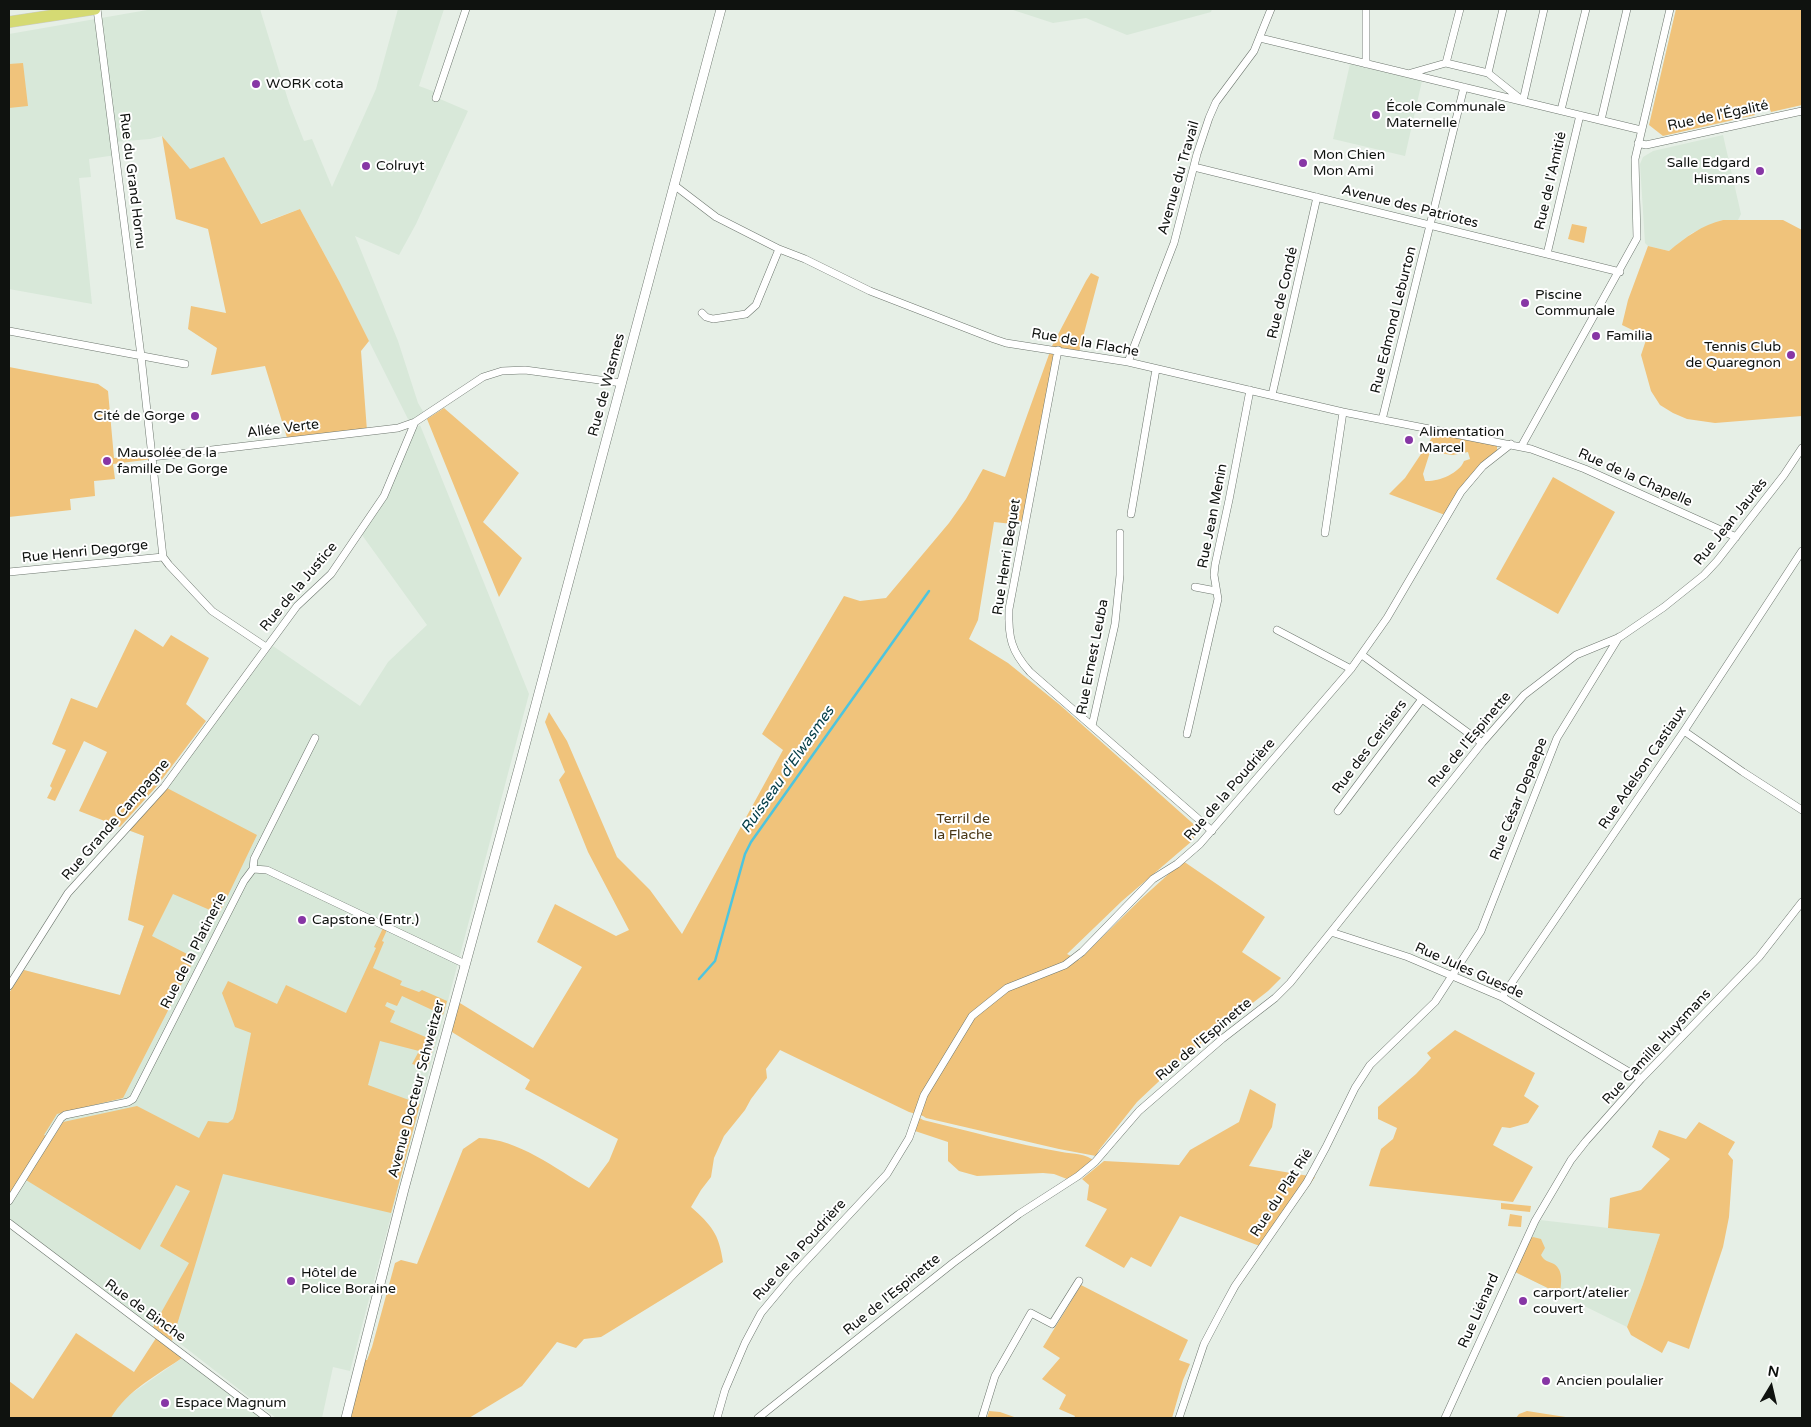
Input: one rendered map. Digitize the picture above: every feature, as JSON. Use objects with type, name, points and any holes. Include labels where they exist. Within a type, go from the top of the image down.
[{"type":"main road","points":[[9,22],[96,9]]},
{"type":"street","name":"Rue du Grand Hornu","points":[[96,9],[141,356],[163,557]]},
{"type":"street","points":[[436,98],[466,9]]},
{"type":"street","name":"Rue de Wasmes","points":[[519,768],[721,9]]},
{"type":"street","name":"Avenue du Travail","points":[[1128,362],[1174,243],[1197,154],[1216,102],[1254,51],[1271,9]]},
{"type":"street","points":[[1366,9],[1366,64]]},
{"type":"street","points":[[1446,63],[1460,9]]},
{"type":"street","points":[[1488,73],[1503,9]]},
{"type":"street","points":[[1523,101],[1544,9]]},
{"type":"street","points":[[1561,110],[1586,9]]},
{"type":"street","points":[[1601,120],[1627,9]]},
{"type":"street","points":[[1521,446],[1620,272],[1637,238],[1634,169],[1638,143],[1670,9]]},
{"type":"street","points":[[1260,38],[1641,130]]},
{"type":"street","points":[[1408,74],[1446,63],[1488,73],[1523,101]]},
{"type":"street","name":"Rue Edmond Leburton","points":[[1382,420],[1464,87]]},
{"type":"street","name":"Rue de l'Égalité","points":[[1638,143],[1646,145],[1802,111]]},
{"type":"street","name":"Rue de l'Amitié","points":[[1547,254],[1580,115]]},
{"type":"street","name":"Avenue des Patriotes","points":[[1194,167],[1620,272]]},
{"type":"street","name":"Rue de la Flache","points":[[674,185],[716,217],[779,249],[805,259],[870,291],[1006,343],[1128,362],[1343,412],[1521,446]]},
{"type":"street","name":"Rue de Condé","points":[[1272,395],[1317,197]]},
{"type":"street","points":[[702,313],[706,317],[713,319],[746,314],[756,305],[779,249]]},
{"type":"street","points":[[9,331],[185,364]]},
{"type":"street","name":"Rue Henri Bequet","points":[[1058,350],[1009,609],[1008,626],[1010,639],[1015,653],[1022,663],[1212,831]]},
{"type":"street","points":[[1131,514],[1156,368]]},
{"type":"street","points":[[415,422],[483,377],[502,371],[524,370],[622,383]]},
{"type":"street","name":"Rue Jean Menin","points":[[1187,734],[1218,599],[1214,575],[1215,565],[1250,390]]},
{"type":"street","points":[[1325,533],[1343,412]]},
{"type":"street","name":"Allée Verte","points":[[152,457],[398,428],[415,422]]},
{"type":"street","name":"Rue de la Justice","points":[[247,673],[297,606],[331,574],[384,496],[415,422]]},
{"type":"street","name":"Rue de la Poudrière","points":[[717,1418],[725,1390],[745,1343],[761,1313],[791,1276],[882,1180],[909,1138],[924,1095],[972,1016],[1007,988],[1071,961],[1153,879],[1188,856],[1212,831],[1362,655],[1388,618],[1461,492],[1483,466],[1511,444]]},
{"type":"street","name":"Rue de la Chapelle","points":[[1521,446],[1585,469],[1736,537]]},
{"type":"street","name":"Rue Jean Jaurès","points":[[1620,636],[1664,608],[1690,587],[1717,561],[1784,475],[1802,448]]},
{"type":"street","name":"Rue Ernest Leuba","points":[[1092,726],[1115,624],[1120,574],[1120,533]]},
{"type":"street","name":"Rue Adelson Castiaux","points":[[1502,998],[1684,730],[1802,551]]},
{"type":"street","points":[[163,557],[212,611],[266,647]]},
{"type":"street","name":"Rue Henri Degorge","points":[[9,572],[163,557]]},
{"type":"street","points":[[1195,587],[1216,591]]},
{"type":"street","points":[[1276,630],[1351,669]]},
{"type":"street","name":"Rue de l'Espinette","points":[[758,1418],[953,1262],[1019,1214],[1078,1176],[1094,1162],[1139,1111],[1222,1039],[1283,990],[1482,743],[1524,695],[1576,655],[1620,636]]},
{"type":"street","name":"Rue César Depaepe","points":[[1453,976],[1481,931],[1556,738],[1620,636]]},
{"type":"street","points":[[1362,655],[1482,743]]},
{"type":"street","name":"Rue Grande Campagne","points":[[9,986],[68,893],[164,787],[247,673]]},
{"type":"street","name":"Rue des Cerisiers","points":[[1338,811],[1422,699]]},
{"type":"street","points":[[1684,730],[1743,772],[1802,810]]},
{"type":"street","name":"Rue de la Platinerie","points":[[9,1201],[61,1118],[128,1102],[133,1099],[244,881],[253,869],[254,859],[315,738]]},
{"type":"street","name":"Avenue Docteur Schweitzer","points":[[346,1418],[407,1180],[519,768]]},
{"type":"street","points":[[253,869],[267,870],[465,964]]},
{"type":"street","name":"Rue Camille Huysmans","points":[[1538,1215],[1571,1160],[1586,1141],[1759,957],[1802,902]]},
{"type":"street","name":"Rue Jules Guesde","points":[[1331,932],[1408,957],[1502,998],[1642,1080]]},
{"type":"street","name":"Rue du Plat Rié","points":[[1179,1418],[1204,1344],[1212,1329],[1235,1286],[1307,1182],[1355,1088],[1370,1065],[1435,1002],[1453,976]]},
{"type":"street","name":"Rue Liénard","points":[[1445,1418],[1538,1215]]},
{"type":"street","name":"Rue de Binche","points":[[9,1223],[267,1418]]},
{"type":"street","points":[[982,1418],[995,1376],[1031,1313],[1052,1324],[1079,1281]]},
{"type":"shaded area","points":[[153,9],[260,9],[289,103],[304,141],[312,139],[332,187],[376,89],[398,9],[444,9],[419,86],[438,93],[440,99],[468,111],[416,224],[399,255],[355,236],[398,341],[418,403],[424,413],[409,421],[339,281],[300,209],[259,224],[190,169],[162,136],[114,142],[116,155],[89,159],[91,177],[79,178],[92,304],[9,289],[9,34]]},
{"type":"shaded area","points":[[1010,9],[1212,9],[1211,12],[1127,35],[1086,18],[1053,23]]},
{"type":"shaded area","name":"École Communale Maternelle","points":[[1350,64],[1422,81],[1405,156],[1333,139]]},
{"type":"shaded area","points":[[1723,135],[1741,214],[1738,220],[1723,220],[1692,233],[1669,251],[1648,246],[1645,243],[1640,164],[1643,157],[1653,151]]},
{"type":"shaded area","points":[[420,425],[529,694],[350,1371],[333,1367],[322,1418],[276,1418],[173,1338],[156,1338],[9,1228],[9,993],[24,970],[120,995],[144,926],[128,920],[144,836],[128,830],[167,788],[273,646],[360,706],[388,662],[427,625],[362,535],[386,500],[414,430]]},
{"type":"shaded area","points":[[1540,1220],[1660,1234],[1627,1327],[1515,1272]]},
{"type":"shaded area","points":[[185,1356],[267,1418],[111,1418],[117,1407],[128,1396]]},
{"type":"green space","points":[[1676,9],[1802,9],[1802,105],[1771,112],[1768,104],[1759,106],[1759,110],[1755,111],[1755,115],[1663,136],[1649,125]]},
{"type":"green space","points":[[23,63],[28,106],[9,108],[9,64]]},
{"type":"green space","points":[[162,136],[190,169],[224,157],[261,224],[300,209],[369,341],[361,351],[367,431],[288,441],[265,366],[211,375],[217,348],[188,329],[191,306],[226,313],[208,229],[176,219]]},
{"type":"green space","points":[[1723,220],[1783,220],[1802,230],[1802,416],[1715,423],[1687,419],[1673,413],[1660,405],[1651,391],[1641,355],[1647,337],[1622,325],[1628,300],[1648,246],[1669,251],[1694,232]]},
{"type":"green space","points":[[1572,224],[1587,227],[1584,243],[1568,239]]},
{"type":"green space","name":"Terril de la Flache","points":[[1091,273],[1099,277],[1079,352],[1056,348],[1022,525],[994,522],[978,620],[969,639],[1008,663],[1060,705],[1199,829],[1192,841],[1122,901],[1067,954],[1079,960],[1183,861],[1265,917],[1242,952],[1281,978],[1268,991],[1190,1052],[1137,1102],[1096,1156],[926,1118],[909,1112],[780,1050],[766,1069],[767,1078],[724,1136],[714,1158],[711,1177],[691,1207],[713,1230],[719,1244],[723,1262],[601,1337],[584,1339],[576,1348],[557,1342],[522,1386],[469,1418],[346,1418],[361,1359],[367,1360],[372,1347],[395,1263],[401,1260],[417,1264],[463,1149],[479,1138],[508,1144],[536,1156],[589,1188],[609,1161],[618,1139],[525,1089],[530,1080],[447,1029],[455,1000],[533,1048],[582,967],[537,942],[555,904],[616,936],[629,930],[588,852],[559,780],[565,772],[545,722],[549,712],[567,741],[617,857],[650,890],[682,934],[783,750],[762,734],[844,596],[860,601],[886,598],[949,523],[966,499],[983,469],[1005,477],[1052,346]]},
{"type":"green space","points":[[9,367],[98,384],[108,391],[114,458],[152,454],[153,459],[113,464],[115,479],[94,481],[95,496],[70,499],[71,510],[9,517]]},
{"type":"green space","points":[[444,408],[519,473],[483,522],[522,558],[499,597],[427,419]]},
{"type":"green space","points":[[1435,433],[1497,445],[1497,452],[1445,515],[1389,494],[1405,478]],"holes":[[[1430,452],[1453,455],[1468,452],[1470,459],[1464,461],[1457,470],[1447,476],[1425,481],[1423,474]]]},
{"type":"green space","points":[[1553,477],[1615,512],[1558,614],[1496,579]]},
{"type":"green space","points":[[135,629],[163,647],[171,635],[209,658],[186,704],[206,721],[157,786],[120,827],[79,811],[107,752],[84,741],[55,801],[47,798],[52,788],[50,786],[66,750],[52,744],[71,698],[97,708]]},
{"type":"green space","points":[[167,788],[257,835],[219,914],[173,894],[152,936],[195,958],[123,1098],[57,1114],[44,1135],[48,1137],[9,1201],[9,993],[24,970],[120,995],[144,926],[128,920],[144,836],[128,830]]},
{"type":"green space","points":[[383,928],[387,930],[382,941],[384,942],[373,968],[402,981],[400,985],[419,992],[422,990],[447,1001],[443,1015],[402,996],[397,1006],[387,1002],[385,1006],[395,1011],[390,1022],[435,1041],[428,1068],[412,1064],[419,1051],[380,1041],[368,1085],[420,1104],[391,1213],[223,1174],[172,1341],[153,1327],[189,1263],[160,1246],[190,1191],[176,1185],[140,1250],[26,1180],[63,1122],[137,1106],[199,1138],[208,1121],[228,1123],[233,1119],[236,1110],[251,1033],[235,1027],[222,993],[228,981],[277,1004],[286,985],[346,1013],[376,948],[374,947]]},
{"type":"green space","points":[[1455,1030],[1535,1073],[1524,1096],[1539,1106],[1528,1123],[1510,1128],[1502,1127],[1493,1145],[1533,1167],[1513,1202],[1369,1186],[1381,1149],[1393,1139],[1397,1128],[1378,1119],[1378,1107],[1416,1074],[1431,1058],[1427,1053]]},
{"type":"green space","points":[[1250,1089],[1276,1104],[1272,1127],[1249,1166],[1315,1177],[1265,1248],[1180,1216],[1151,1267],[1131,1257],[1124,1268],[1085,1246],[1107,1209],[1087,1200],[1089,1185],[1082,1179],[1104,1161],[1179,1165],[1190,1150],[1239,1122]]},
{"type":"green space","points":[[917,1116],[923,1120],[1009,1141],[1084,1155],[1095,1162],[1067,1179],[1054,1174],[1043,1173],[977,1176],[959,1171],[948,1161],[948,1142],[912,1130]]},
{"type":"green space","points":[[1699,1122],[1735,1142],[1728,1154],[1733,1160],[1729,1217],[1723,1247],[1689,1349],[1668,1341],[1662,1353],[1631,1335],[1627,1327],[1660,1234],[1608,1228],[1610,1198],[1641,1190],[1670,1159],[1652,1147],[1659,1130],[1686,1139]]},
{"type":"green space","points":[[1501,1203],[1531,1206],[1530,1212],[1501,1209]]},
{"type":"green space","points":[[1510,1214],[1522,1216],[1521,1227],[1508,1226]]},
{"type":"green space","points":[[1533,1237],[1541,1239],[1545,1248],[1541,1255],[1542,1257],[1554,1264],[1559,1270],[1561,1277],[1560,1294],[1515,1272]]},
{"type":"green space","points":[[1081,1285],[1188,1340],[1179,1360],[1190,1364],[1183,1380],[1172,1418],[1074,1418],[1075,1416],[1059,1409],[1066,1395],[1042,1379],[1060,1358],[1043,1347]]},
{"type":"green space","points":[[76,1333],[134,1372],[158,1335],[185,1356],[135,1391],[111,1418],[9,1418],[9,1381],[33,1399]]},
{"type":"green space","points":[[989,1411],[1000,1412],[1017,1418],[987,1418]]},
{"type":"green space","points":[[1527,1411],[1572,1418],[1516,1418],[1519,1414]]},
{"type":"waterway","name":"Ruisseau d'Elwasmes","points":[[699,979],[715,961],[745,854],[751,842],[929,591]]},
{"type":"place","name":"WORK cota","points":[[256,84]]},
{"type":"place","name":"École Communale Maternelle","points":[[1376,115]]},
{"type":"place","name":"Mon Chien Mon Ami","points":[[1303,163]]},
{"type":"place","name":"Colruyt","points":[[366,166]]},
{"type":"place","name":"Salle Edgard Hismans","points":[[1760,171]]},
{"type":"place","name":"Piscine Communale","points":[[1525,303]]},
{"type":"place","name":"Familia","points":[[1596,336]]},
{"type":"place","name":"Tennis Club de Quaregnon","points":[[1791,355]]},
{"type":"place","name":"Cité de Gorge","points":[[195,416]]},
{"type":"place","name":"Alimentation Marcel","points":[[1409,440]]},
{"type":"place","name":"Mausolée de la famille De Gorge","points":[[107,461]]},
{"type":"place","name":"Capstone (Entr.)","points":[[302,920]]},
{"type":"place","name":"Hôtel de Police Boraine","points":[[291,1281]]},
{"type":"place","name":"carport/atelier couvert","points":[[1523,1301]]},
{"type":"place","name":"Ancien poulalier","points":[[1546,1381]]},
{"type":"place","name":"Espace Magnum","points":[[165,1403]]}]
